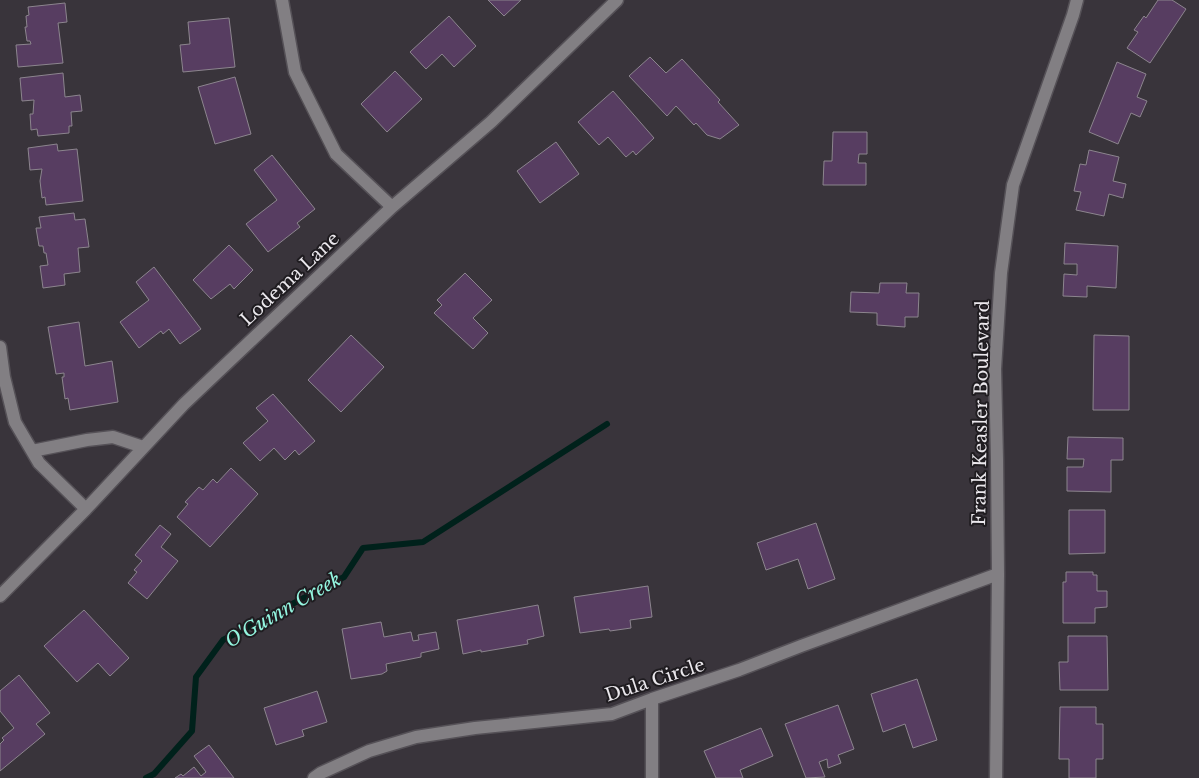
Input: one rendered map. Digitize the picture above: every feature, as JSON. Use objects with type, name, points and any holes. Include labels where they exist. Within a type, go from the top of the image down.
[{"type":"street","points":[[282,0],[295,72],[336,154],[392,207]]},
{"type":"street","name":"Lodema Lane","points":[[0,596],[86,509],[184,404],[392,207],[491,122],[617,0]]},
{"type":"street","name":"Frank Keasler Boulevard","points":[[996,778],[998,574],[995,369],[1001,273],[1013,185],[1073,15],[1076,0]]},
{"type":"street","points":[[0,347],[4,377],[15,422],[39,463],[86,509]]},
{"type":"street","points":[[32,451],[113,437],[143,448]]},
{"type":"street","name":"Dula Circle","points":[[314,778],[369,751],[416,737],[475,728],[612,714],[739,670],[998,574]]},
{"type":"street","points":[[652,699],[652,778]]},
{"type":"building","points":[[488,0],[521,0],[504,16]]},
{"type":"building","points":[[1158,0],[1172,0],[1186,9],[1150,63],[1127,48],[1138,32],[1134,30],[1144,16],[1146,18]]},
{"type":"building","points":[[65,3],[67,22],[58,23],[63,63],[18,67],[16,45],[31,44],[30,41],[27,41],[25,27],[27,27],[26,16],[29,15],[28,7]]},
{"type":"building","points":[[449,16],[476,46],[454,67],[442,54],[426,69],[410,52]]},
{"type":"building","points":[[229,18],[235,67],[183,72],[180,45],[190,44],[188,22]]},
{"type":"building","points":[[650,57],[666,73],[682,59],[720,100],[718,102],[739,125],[720,139],[707,135],[696,123],[694,125],[676,106],[667,116],[629,76]]},
{"type":"building","points":[[1117,62],[1146,74],[1137,97],[1147,101],[1140,117],[1131,113],[1118,144],[1089,132]]},
{"type":"building","points":[[395,71],[422,99],[387,132],[361,104]]},
{"type":"building","points":[[63,73],[65,97],[80,95],[82,111],[71,112],[72,126],[69,126],[69,133],[38,136],[37,129],[31,130],[30,114],[33,114],[34,100],[22,101],[20,78]]},
{"type":"building","points":[[235,77],[251,134],[215,144],[198,87]]},
{"type":"building","points":[[613,91],[654,138],[636,155],[633,151],[626,157],[608,137],[599,145],[578,122]]},
{"type":"building","points":[[833,132],[867,132],[867,154],[859,154],[858,163],[866,163],[866,185],[823,185],[824,161],[832,161]]},
{"type":"building","points":[[556,142],[579,174],[540,203],[517,171]]},
{"type":"building","points":[[57,144],[58,151],[77,149],[83,201],[46,205],[45,197],[42,198],[40,181],[42,169],[30,170],[28,148]]},
{"type":"building","points":[[1089,150],[1119,157],[1113,181],[1126,184],[1123,198],[1109,194],[1104,216],[1076,210],[1081,192],[1074,191],[1080,164],[1086,165]]},
{"type":"building","points":[[272,155],[315,209],[297,223],[300,227],[268,252],[246,224],[277,200],[254,170]]},
{"type":"building","points":[[74,213],[75,220],[85,219],[89,247],[78,248],[80,272],[64,274],[65,285],[43,288],[40,266],[48,265],[43,246],[39,246],[36,228],[41,228],[39,217]]},
{"type":"building","points":[[1065,243],[1118,246],[1116,288],[1087,286],[1087,297],[1063,296],[1064,274],[1077,275],[1077,264],[1064,264]]},
{"type":"building","points":[[229,245],[253,270],[234,289],[230,284],[211,299],[193,280]]},
{"type":"building","points":[[154,267],[201,329],[180,344],[169,329],[163,334],[161,331],[139,348],[120,322],[149,300],[136,282]]},
{"type":"building","points":[[465,273],[492,300],[473,318],[488,333],[473,349],[434,313],[442,305],[437,300]]},
{"type":"building","points":[[880,283],[907,283],[906,293],[919,293],[918,317],[905,317],[905,327],[877,325],[877,313],[850,312],[851,292],[879,293]]},
{"type":"building","points":[[79,322],[85,366],[112,361],[118,402],[70,410],[68,398],[65,399],[62,377],[64,377],[64,373],[56,374],[48,327]]},
{"type":"building","points":[[351,335],[384,367],[341,412],[308,380]]},
{"type":"building","points":[[1094,335],[1129,336],[1129,410],[1093,410]]},
{"type":"building","points":[[273,394],[315,441],[299,455],[295,450],[285,460],[274,448],[260,461],[243,443],[268,421],[256,408]]},
{"type":"building","points":[[1068,437],[1123,438],[1123,460],[1111,460],[1111,492],[1067,491],[1067,467],[1083,467],[1084,459],[1067,459]]},
{"type":"building","points":[[231,468],[258,494],[210,547],[177,517],[188,504],[185,502],[199,487],[203,490],[213,479],[217,483]]},
{"type":"building","points":[[1069,510],[1105,510],[1105,553],[1069,554]]},
{"type":"building","points":[[816,523],[835,579],[808,589],[798,559],[766,570],[757,543]]},
{"type":"building","points":[[160,525],[171,534],[161,547],[178,561],[147,599],[128,583],[137,572],[134,570],[142,561],[135,555]]},
{"type":"building","points":[[1066,572],[1093,572],[1093,575],[1097,575],[1097,591],[1107,591],[1107,607],[1095,608],[1095,623],[1063,623],[1063,582],[1066,582]]},
{"type":"building","points":[[648,586],[652,617],[630,620],[631,628],[580,633],[574,597]]},
{"type":"building","points":[[538,605],[544,636],[527,640],[528,644],[463,654],[457,620]]},
{"type":"building","points":[[84,610],[129,658],[110,676],[98,663],[77,682],[44,646]]},
{"type":"building","points":[[381,622],[384,637],[411,632],[413,641],[419,640],[418,635],[436,632],[439,649],[421,653],[421,657],[386,664],[387,671],[382,674],[351,679],[342,629]]},
{"type":"building","points":[[1068,636],[1107,636],[1108,690],[1060,690],[1059,662],[1068,662]]},
{"type":"building","points":[[19,675],[50,713],[36,724],[45,734],[0,771],[0,744],[4,740],[2,738],[14,728],[0,711],[0,691]]},
{"type":"building","points":[[917,679],[937,740],[913,748],[905,724],[883,732],[871,694]]},
{"type":"building","points":[[317,691],[327,722],[302,730],[304,736],[276,745],[264,708]]},
{"type":"building","points":[[838,705],[854,749],[838,755],[841,763],[828,768],[827,759],[819,762],[825,777],[806,778],[785,724]]},
{"type":"building","points":[[1060,707],[1096,707],[1096,724],[1103,724],[1103,759],[1096,759],[1096,778],[1069,778],[1069,759],[1059,759]]},
{"type":"building","points":[[761,728],[773,756],[740,770],[743,778],[716,778],[704,751]]},
{"type":"building","points":[[209,745],[234,778],[175,778],[181,774],[183,776],[194,767],[201,776],[206,772],[194,756]]},
{"type":"waterway","name":"O'Guinn Creek","points":[[146,778],[154,774],[192,731],[196,677],[223,640],[344,577],[363,548],[423,542],[607,424]]}]
